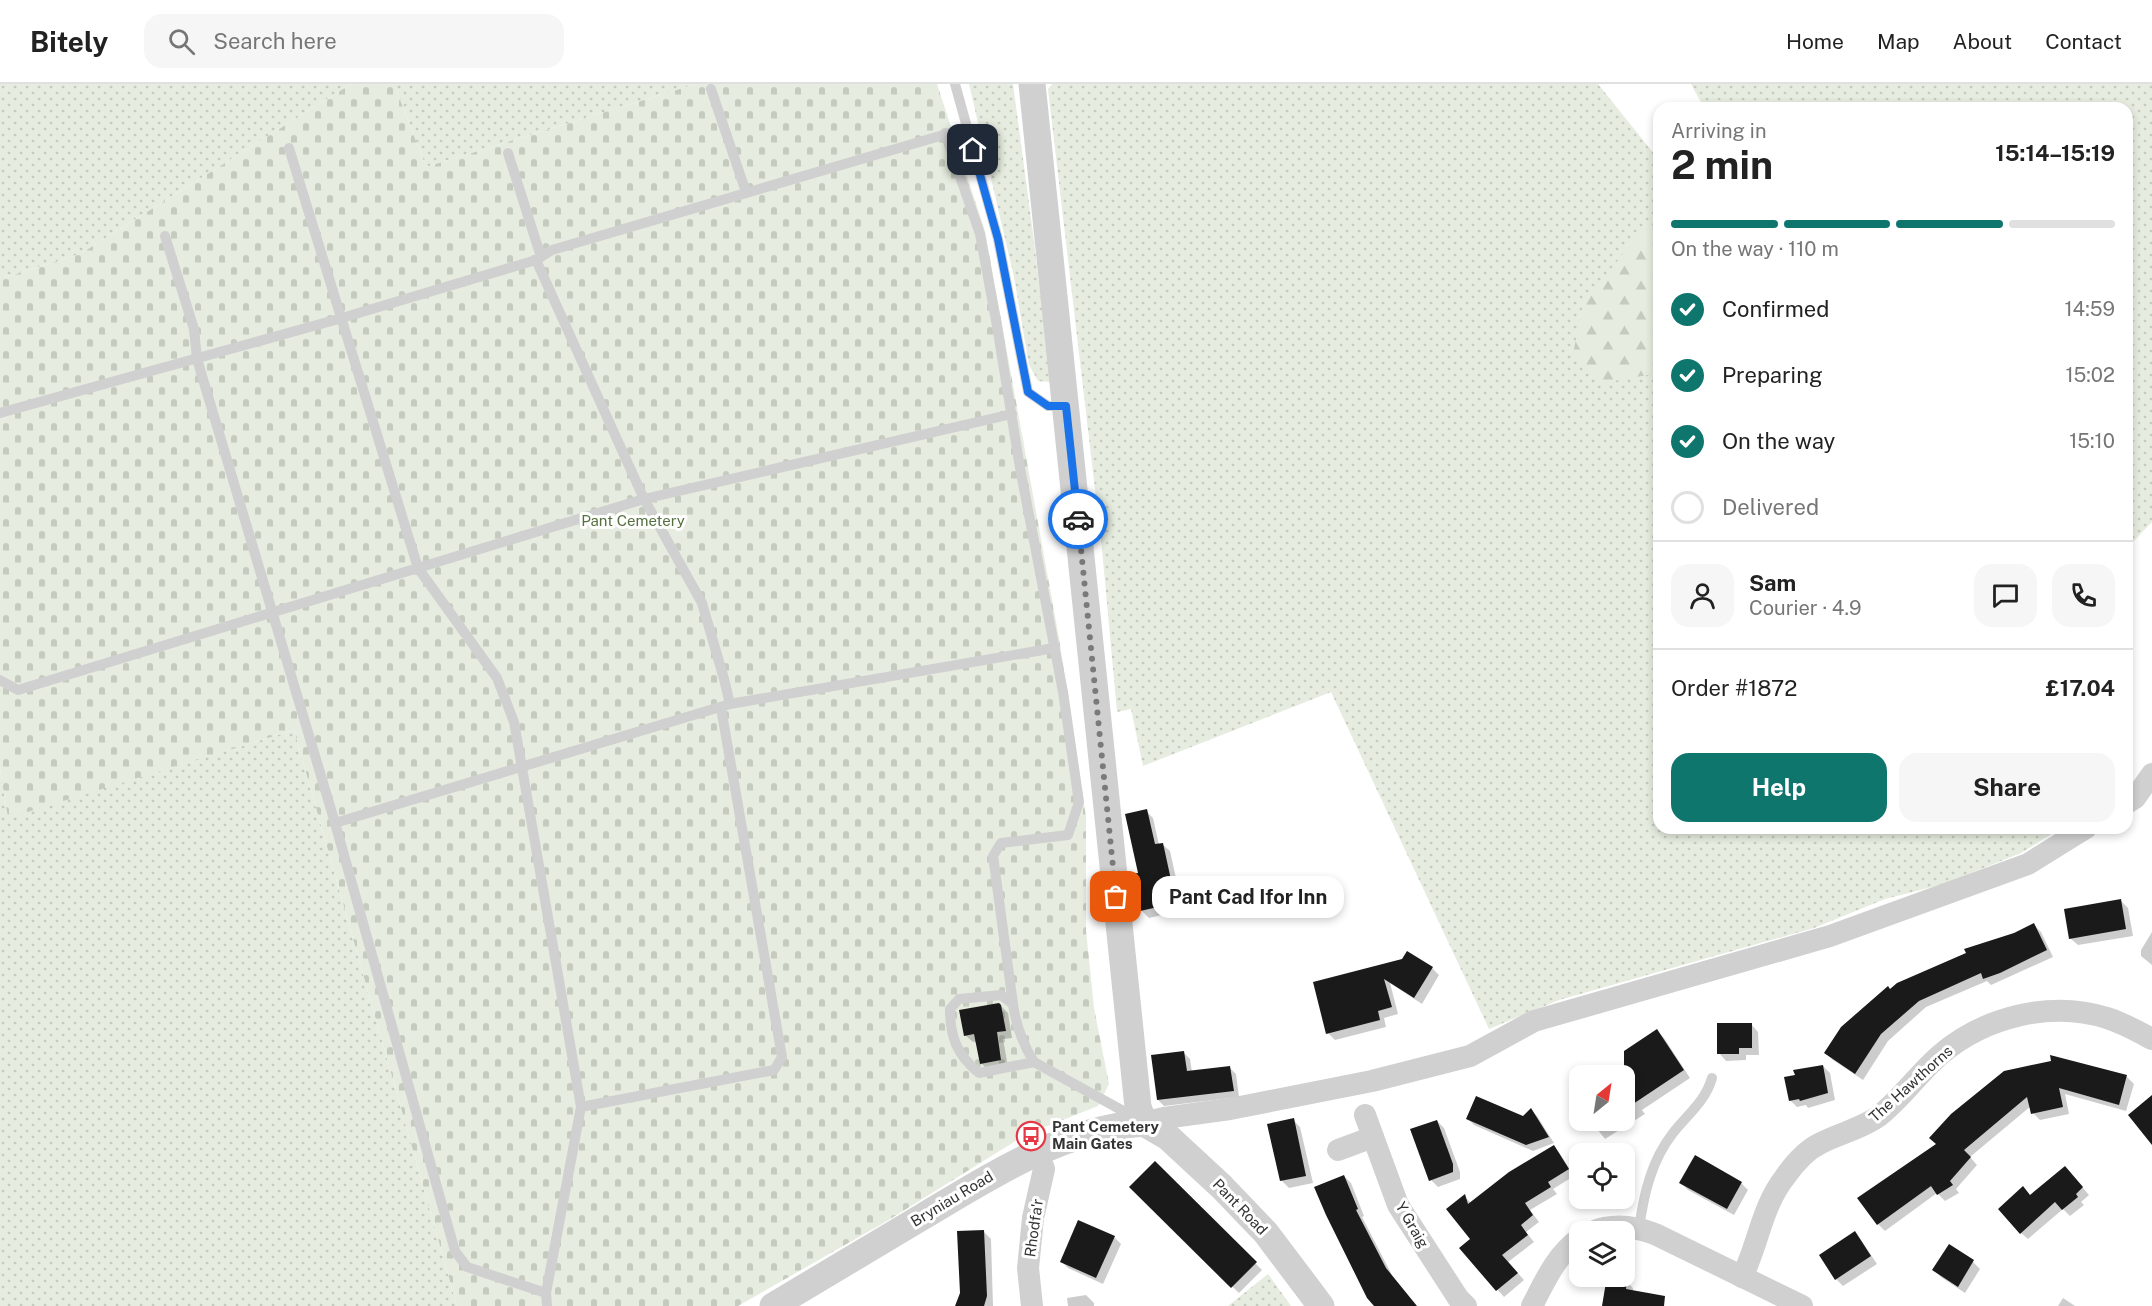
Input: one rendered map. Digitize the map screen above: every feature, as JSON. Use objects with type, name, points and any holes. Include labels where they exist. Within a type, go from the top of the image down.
[{"type":"street","points":[[1032,84],[1138,1107],[1144,1123],[1230,1109],[1372,1081],[1470,1056],[1534,1021],[1830,936],[2028,864],[2076,834]]},
{"type":"street","points":[[2133,799],[2152,774]]},
{"type":"street","name":"The Hawthorns","points":[[1742,1277],[1772,1198],[1783,1178],[1801,1157],[1820,1143],[1864,1125],[1879,1116],[1941,1054],[1969,1035],[1998,1021],[2030,1013],[2060,1011],[2107,1017],[2152,1039]]},
{"type":"street","name":"Y Graig","points":[[1365,1115],[1398,1204],[1458,1298],[1466,1306]]},
{"type":"street","name":"Bryniau Road","points":[[773,1306],[996,1173],[1037,1152],[1092,1132],[1123,1124],[1144,1123]]},
{"type":"street","name":"Pant Road","points":[[1144,1123],[1168,1137],[1222,1187],[1266,1233],[1321,1306]]},
{"type":"street","points":[[1338,1150],[1373,1137]]},
{"type":"street","name":"Rhodfa'r","points":[[1032,1306],[1028,1268],[1032,1228],[1044,1169],[1037,1152]]},
{"type":"street","points":[[1635,1228],[1655,1233],[1802,1306]]},
{"type":"street","points":[[1532,1306],[1556,1262],[1569,1246]]},
{"type":"lane","points":[[955,84],[998,239],[1028,392],[1048,406],[1066,406]]},
{"type":"lane","points":[[711,89],[746,192]]},
{"type":"lane","points":[[0,413],[342,318],[538,258],[552,250],[967,128]]},
{"type":"lane","points":[[945,133],[980,234],[1054,648],[1079,802],[1068,835],[1001,843],[993,856],[1016,1022],[1023,1045],[1034,1062],[1144,1123]]},
{"type":"lane","points":[[289,148],[418,568],[497,678],[514,722],[581,1107],[546,1293],[547,1306]]},
{"type":"lane","points":[[508,153],[538,258],[644,499],[702,603],[724,679],[726,706],[783,1057],[774,1070],[581,1107]]},
{"type":"lane","points":[[165,236],[194,329],[197,358],[335,823],[455,1251],[467,1267],[546,1293]]},
{"type":"lane","points":[[0,680],[18,690],[644,499],[1012,414]]},
{"type":"lane","points":[[335,823],[726,706],[1054,648]]},
{"type":"lane","points":[[1013,1004],[1001,995],[960,999],[950,1009],[950,1029],[955,1045],[969,1065],[979,1073],[1034,1062]]},
{"type":"lane","points":[[1639,1228],[1645,1191],[1656,1159],[1672,1134],[1707,1093],[1712,1078]]},
{"type":"green space","points":[[0,84],[351,84],[80,254],[0,279]]},
{"type":"green space","name":"Pant Cemetery","points":[[351,84],[394,84],[426,167],[696,84],[937,84],[985,231],[1059,638],[1086,817],[1086,930],[1094,1008],[1109,1084],[1098,1106],[1027,1134],[887,1221],[738,1306],[457,1306],[294,730],[8,818],[0,769],[0,279],[80,254]]},
{"type":"green space","points":[[394,84],[696,84],[426,167]]},
{"type":"green space","points":[[969,84],[1013,84],[1051,382],[1038,381],[1029,365],[1014,277]]},
{"type":"green space","points":[[1052,84],[1598,84],[1653,153],[1653,834],[2051,834],[2021,853],[1944,884],[1885,899],[1814,928],[1559,1000],[1489,1029],[1331,692],[1143,766],[1131,709],[1117,712],[1102,549],[1048,89]]},
{"type":"green space","points":[[1691,84],[2152,84],[2152,522],[2133,542],[2133,102],[1701,102]]},
{"type":"green space","points":[[1653,225],[1653,374],[1602,383],[1573,354],[1583,304],[1638,235]]},
{"type":"green space","points":[[294,730],[457,1306],[0,1306],[0,769],[8,817]]},
{"type":"green space","points":[[1268,1274],[1291,1306],[1228,1306]]},
{"type":"building","points":[[1147,809],[1155,844],[1163,843],[1176,903],[1140,911],[1132,874],[1138,873],[1125,814]]},
{"type":"building","points":[[2121,899],[2126,929],[2069,939],[2064,909]]},
{"type":"building","points":[[2034,923],[2047,950],[2000,973],[1983,979],[1981,973],[1919,1001],[1881,1034],[1855,1074],[1824,1053],[1841,1027],[1888,986],[1890,989],[1897,983],[1966,953],[1964,949],[2014,933]]},
{"type":"building","points":[[1407,951],[1433,967],[1414,998],[1384,979],[1392,1007],[1378,1011],[1380,1020],[1326,1034],[1313,982],[1402,959]]},
{"type":"building","points":[[999,1003],[1006,1031],[997,1032],[1001,1060],[980,1064],[974,1034],[964,1036],[959,1010]]},
{"type":"building","points":[[1717,1023],[1752,1023],[1752,1048],[1739,1048],[1739,1054],[1717,1054]]},
{"type":"building","points":[[1657,1029],[1684,1070],[1635,1103],[1635,1065],[1624,1065],[1624,1051]]},
{"type":"building","points":[[1184,1051],[1187,1071],[1230,1066],[1234,1091],[1157,1100],[1151,1055]]},
{"type":"building","points":[[2050,1055],[2127,1075],[2119,1105],[2059,1088],[2063,1107],[2031,1114],[2027,1097],[1964,1150],[1971,1157],[1950,1181],[1953,1185],[1937,1195],[1931,1186],[1877,1225],[1857,1198],[1936,1144],[1929,1138],[1951,1114],[2004,1071],[2051,1061]]},
{"type":"building","points":[[1823,1065],[1828,1093],[1800,1101],[1799,1099],[1789,1101],[1784,1077],[1795,1075],[1793,1070]]},
{"type":"building","points":[[2152,1095],[2152,1145],[2128,1115]]},
{"type":"building","points":[[1476,1096],[1523,1116],[1531,1108],[1549,1137],[1526,1145],[1466,1119]]},
{"type":"building","points":[[1294,1118],[1306,1176],[1280,1181],[1267,1124]]},
{"type":"building","points":[[1437,1120],[1453,1164],[1453,1172],[1429,1181],[1410,1129]]},
{"type":"building","points":[[1554,1145],[1569,1169],[1548,1182],[1551,1187],[1525,1203],[1533,1215],[1521,1225],[1528,1235],[1502,1255],[1518,1273],[1496,1291],[1459,1248],[1470,1239],[1446,1209],[1465,1194],[1468,1204],[1509,1172]]},
{"type":"building","points":[[1695,1155],[1742,1182],[1727,1209],[1679,1183]]},
{"type":"building","points":[[1155,1161],[1257,1262],[1231,1288],[1129,1187]]},
{"type":"building","points":[[2065,1166],[2083,1187],[2076,1194],[2078,1197],[2062,1210],[2055,1202],[2020,1234],[1998,1209],[2023,1186],[2030,1195]]},
{"type":"building","points":[[1344,1175],[1358,1209],[1356,1210],[1386,1268],[1417,1306],[1374,1306],[1367,1298],[1314,1187]]},
{"type":"building","points":[[1078,1220],[1115,1236],[1096,1278],[1060,1262]]},
{"type":"building","points":[[984,1230],[987,1296],[984,1306],[955,1306],[960,1293],[957,1231]]},
{"type":"building","points":[[1855,1231],[1871,1256],[1835,1280],[1819,1255]]},
{"type":"building","points":[[1949,1244],[1974,1260],[1958,1287],[1932,1270]]},
{"type":"building","points":[[1605,1287],[1626,1287],[1626,1289],[1665,1296],[1664,1306],[1602,1306]]},
{"type":"way so far","points":[[1078,519],[1116,897]]},
{"type":"place","name":"Pant Cad Ifor Inn","points":[[1116,897]]},
{"type":"place","name":"Pant Cemetery Main Gates","points":[[1031,1136]]},
{"type":"route","points":[[973,150],[998,239],[1028,392],[1048,406],[1066,406],[1078,519]]}]
